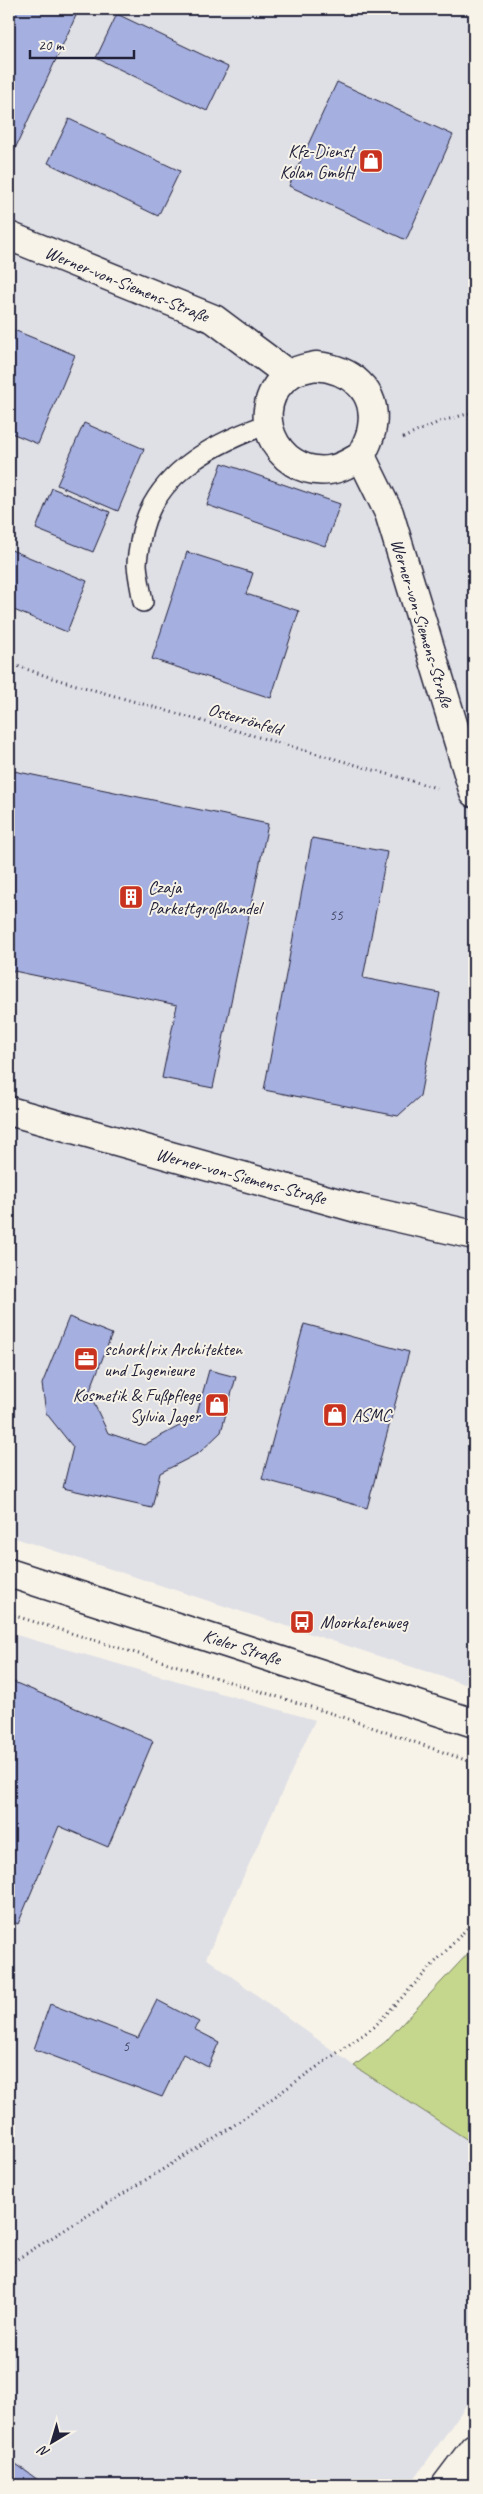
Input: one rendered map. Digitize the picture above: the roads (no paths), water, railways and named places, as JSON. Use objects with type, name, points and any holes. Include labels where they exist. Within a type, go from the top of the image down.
[{"type":"street","name":"Werner-von-Siemens-Straße","points":[[9,236],[214,319],[290,375]]},
{"type":"street","points":[[316,366],[334,368],[351,375],[364,388],[372,407],[373,425],[361,456],[330,470],[312,470],[297,466],[282,455],[271,439],[268,424],[269,405],[276,388],[290,375],[316,366]]},
{"type":"street","name":"Werner-von-Siemens-Straße","points":[[361,456],[389,513],[474,793]]},
{"type":"street","name":"Werner-von-Siemens-Straße","points":[[9,1111],[360,1209],[474,1235]]},
{"type":"street","name":"Kieler Straße","points":[[9,1573],[474,1723]]},
{"type":"street","points":[[446,2485],[474,2448]]},
{"type":"lane","points":[[143,602],[137,563],[142,530],[154,499],[183,468],[216,446],[268,424]]},
{"type":"place","name":"Kfz-Dienst Kolan GmbH","points":[[371,161]]},
{"type":"place","name":"Czaja Parkettgroßhandel","points":[[131,897]]},
{"type":"place","name":"schork|rix Architekten und Ingenieure","points":[[86,1359]]},
{"type":"place","name":"Kosmetik & Fußpflege Sylvia Jager","points":[[217,1405]]},
{"type":"place","name":"ASMC","points":[[335,1415]]},
{"type":"place","name":"Moorkatenweg","points":[[302,1622]]}]
